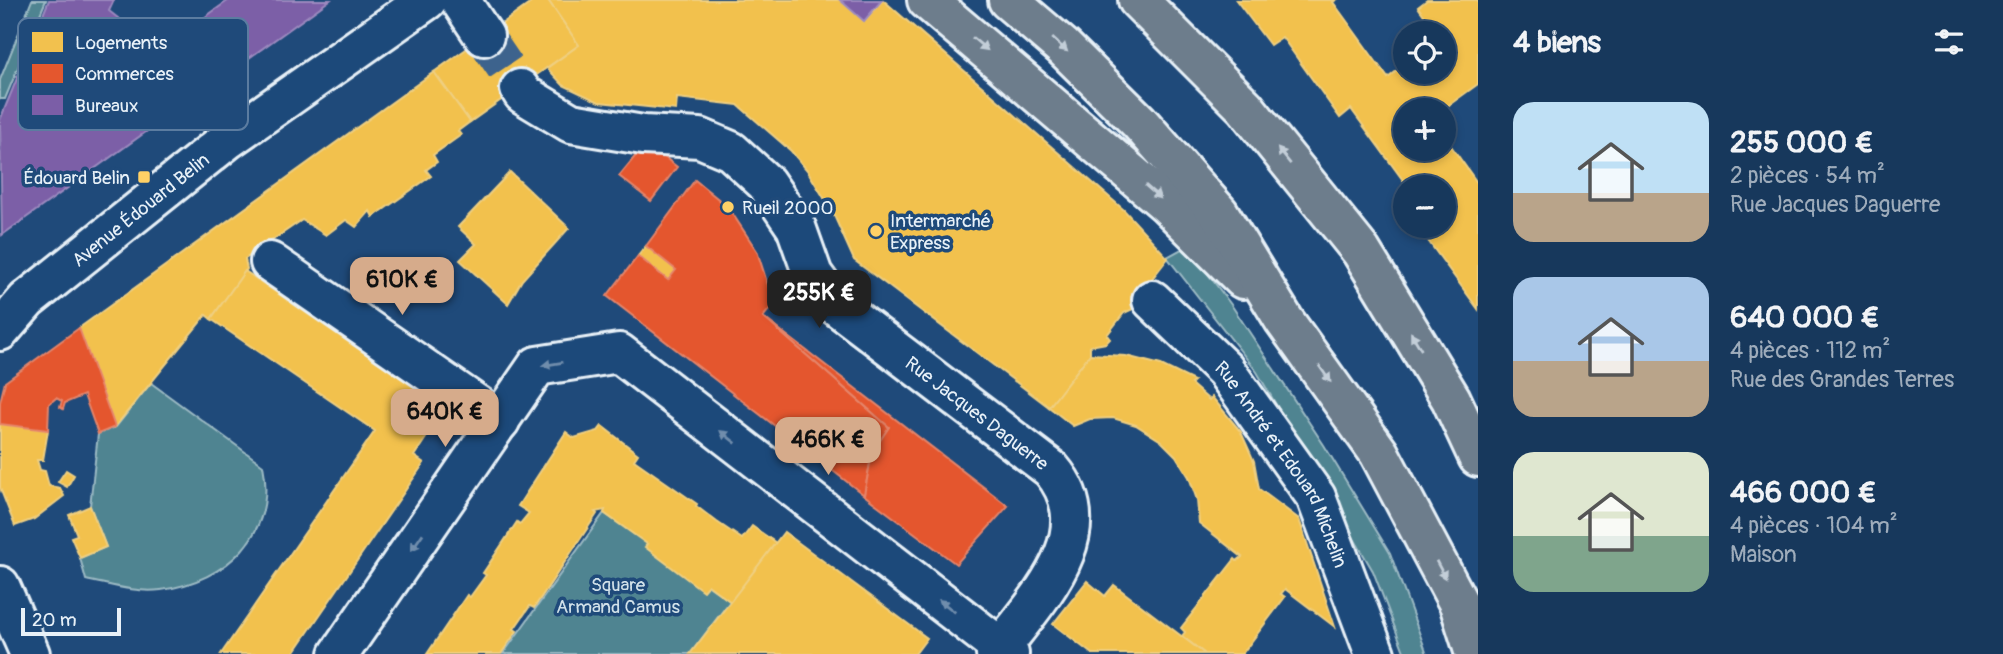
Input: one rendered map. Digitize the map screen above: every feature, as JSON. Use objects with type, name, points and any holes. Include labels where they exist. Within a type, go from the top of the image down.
[{"type":"highway","points":[[928,0],[1167,204],[1284,320]]},
{"type":"highway","points":[[1008,0],[1063,47],[1139,122],[1220,213],[1284,320],[1379,453],[1459,604],[1475,654]]},
{"type":"highway","points":[[1138,0],[1245,107],[1361,251],[1451,400],[1478,457]]},
{"type":"street","name":"Avenue Édouard Belin","points":[[248,125],[427,0]]},
{"type":"street","points":[[460,0],[484,36]]},
{"type":"street","name":"Rue Jacques Daguerre","points":[[520,89],[523,94],[571,123],[643,135],[700,138],[731,151],[766,183],[796,226],[813,275],[834,304],[1059,477],[1066,486],[1070,506],[1070,535],[1063,563],[1002,652]]},
{"type":"street","name":"Avenue Édouard Belin","points":[[0,331],[14,302],[241,130]]},
{"type":"street","points":[[270,262],[500,421]]},
{"type":"street","name":"Rue André et Edouard Michelin","points":[[1152,300],[1225,370],[1316,497],[1376,654]]},
{"type":"street","points":[[339,654],[537,366],[620,353],[1002,652]]},
{"type":"street","points":[[0,586],[30,654]]},
{"type":"green space","points":[[32,0],[46,0],[39,18],[25,18]]},
{"type":"green space","points":[[18,35],[18,68],[5,99],[0,99],[0,80]]},
{"type":"green space","points":[[1187,246],[1232,306],[1324,445],[1390,553],[1427,654],[1405,654],[1373,571],[1257,372],[1167,257]]},
{"type":"green space","points":[[151,383],[263,465],[265,490],[262,512],[254,532],[242,550],[226,565],[185,585],[151,591],[86,580],[80,558],[106,547],[90,506],[98,434],[116,427]]},
{"type":"green space","name":"Square Armand Camus","points":[[604,513],[730,601],[690,654],[503,654]]},
{"type":"building: Logements","points":[[535,0],[548,0],[579,45],[470,122],[434,72]]},
{"type":"building: Logements","points":[[548,0],[840,0],[864,21],[883,0],[1124,210],[1168,258],[1137,298],[1135,308],[1124,313],[1107,335],[1110,339],[1106,343],[1090,346],[1090,354],[1049,407],[854,260],[832,211],[807,170],[791,151],[738,105],[677,98],[676,110],[599,102],[563,85],[547,68],[579,45]]},
{"type":"building: Logements","points":[[1236,0],[1336,0],[1333,2],[1388,78],[1393,74],[1393,84],[1456,84],[1456,21],[1428,21],[1418,7],[1427,0],[1478,0],[1478,84],[1456,100],[1393,98],[1393,161],[1456,161],[1456,153],[1478,184],[1478,309],[1426,238],[1456,238],[1456,175],[1399,175],[1351,109],[1340,118],[1282,37],[1270,45]]},
{"type":"building: Logements","points":[[434,72],[470,122],[458,131],[461,135],[433,155],[437,162],[426,170],[431,176],[373,217],[370,211],[356,227],[346,220],[326,235],[302,220],[245,259],[247,269],[211,319],[206,315],[115,427],[79,328]]},
{"type":"building: Logements","points":[[510,172],[569,228],[522,280],[508,304],[460,260],[476,244],[458,227]]},
{"type":"building: Logements","points":[[646,246],[676,270],[668,280],[638,256]]},
{"type":"building: Logements","points":[[245,271],[417,389],[410,401],[429,414],[422,425],[430,432],[414,456],[424,463],[293,654],[221,654],[375,431],[211,319]]},
{"type":"building: Logements","points":[[1090,354],[1126,356],[1161,365],[1194,381],[1191,384],[1209,400],[1212,397],[1241,432],[1254,461],[1259,489],[1299,519],[1335,627],[1285,589],[1281,594],[1285,597],[1242,654],[1205,654],[1182,636],[1185,632],[1181,628],[1235,559],[1237,561],[1242,557],[1199,523],[1197,500],[1189,477],[1176,456],[1161,441],[1136,425],[1113,418],[1090,419],[1073,426],[1049,407]]},
{"type":"building: Logements","points":[[0,424],[48,430],[43,460],[37,460],[40,470],[45,471],[49,486],[60,488],[64,496],[34,519],[15,526],[0,488]]},
{"type":"building: Logements","points":[[602,426],[638,454],[634,460],[742,539],[752,526],[776,543],[731,602],[708,585],[703,591],[645,547],[647,544],[604,513],[605,510],[595,512],[597,514],[534,608],[530,606],[514,629],[517,631],[501,654],[427,654],[467,595],[470,597],[486,575],[483,573],[517,522],[520,524],[529,513],[518,506],[566,432],[574,438],[598,431]]},
{"type":"building: Logements","points":[[66,470],[74,475],[67,487],[58,482]]},
{"type":"building: Logements","points":[[90,506],[106,547],[80,558],[71,537],[77,535],[69,515]]},
{"type":"building: Logements","points":[[784,532],[927,638],[915,654],[690,654]]},
{"type":"building: Logements","points":[[1087,581],[1105,596],[1114,585],[1205,654],[1092,654],[1053,624]]},
{"type":"building: Commerces","points":[[637,154],[663,156],[677,167],[651,201],[619,176]]},
{"type":"building: Commerces","points":[[695,180],[728,207],[757,251],[774,304],[763,317],[889,427],[872,453],[864,495],[607,296],[638,256],[668,280],[676,270],[646,246]]},
{"type":"building: Commerces","points":[[763,317],[1008,506],[956,564],[864,495],[872,453],[889,427]]},
{"type":"building: Commerces","points":[[79,328],[115,427],[98,434],[84,395],[65,403],[63,409],[60,407],[62,401],[56,398],[49,404],[48,430],[0,424],[0,402],[5,382]]},
{"type":"building: Bureaux","points":[[49,0],[114,0],[109,11],[118,18],[42,18]]},
{"type":"building: Bureaux","points":[[229,0],[330,0],[248,59],[248,18],[204,18]]},
{"type":"building: Bureaux","points":[[840,0],[882,0],[864,21]]},
{"type":"building: Bureaux","points":[[18,76],[18,130],[149,130],[2,235],[0,120]]},
{"type":"tunnel","points":[[484,36],[520,89]]},
{"type":"place","name":"Édouard Belin","points":[[144,177]]},
{"type":"place","name":"Rueil 2000","points":[[728,207]]},
{"type":"place","name":"Intermarché Express","points":[[876,231]]}]
